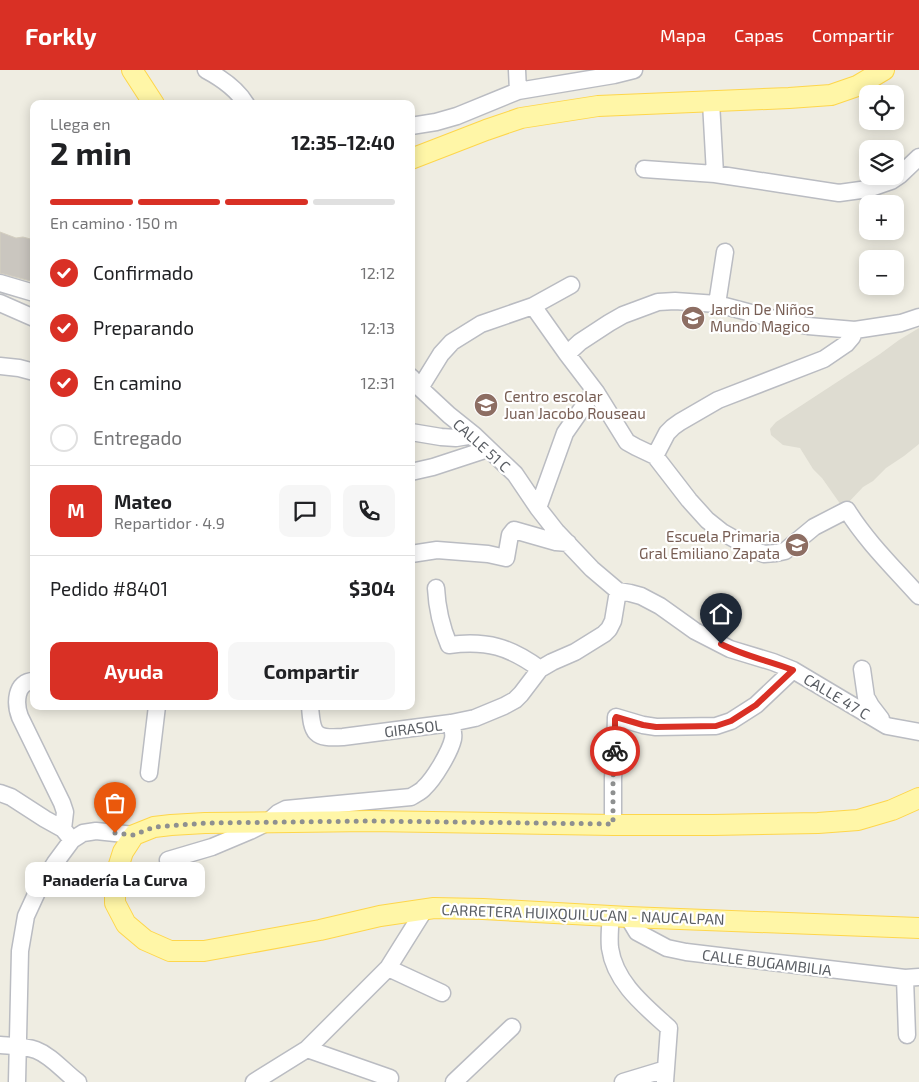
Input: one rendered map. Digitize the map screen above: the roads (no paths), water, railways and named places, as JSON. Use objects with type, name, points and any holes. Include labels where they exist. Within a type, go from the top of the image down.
[{"type":"main road","points":[[132,70],[151,100]]},
{"type":"main road","points":[[415,157],[521,118],[598,106],[830,95],[857,86],[884,70]]},
{"type":"main road","points":[[134,835],[154,827],[206,823],[370,821],[613,824],[818,823],[858,820],[892,810],[919,798]]},
{"type":"main road","name":"CARRETERA HUIXQUILUCAN - NAUCALPAN","points":[[134,835],[123,852],[115,877],[115,903],[126,924],[145,940],[170,951],[204,951],[320,930],[380,916],[434,908],[919,928]]},
{"type":"street","points":[[206,70],[226,82],[244,100]]},
{"type":"street","points":[[517,70],[518,91]]},
{"type":"street","points":[[415,125],[457,116],[518,91],[634,70]]},
{"type":"street","points":[[711,102],[716,174]]},
{"type":"street","points":[[644,169],[716,174],[839,193],[868,189],[891,181],[919,158]]},
{"type":"street","points":[[717,304],[725,252]]},
{"type":"street","points":[[0,283],[30,292]]},
{"type":"street","points":[[416,383],[452,342],[481,324],[534,306],[571,285]]},
{"type":"street","points":[[567,354],[580,342],[609,323],[623,315],[658,302],[675,301],[717,304],[786,322],[855,330],[901,323],[919,317]]},
{"type":"street","points":[[0,303],[30,316]]},
{"type":"street","points":[[534,306],[596,392],[627,442],[655,456],[689,500],[707,520],[722,532],[764,554],[776,553],[786,551],[814,527],[847,510],[882,556],[919,596]]},
{"type":"street","points":[[655,456],[667,433],[680,422],[718,400],[824,359],[846,344],[855,330]]},
{"type":"street","points":[[0,366],[30,371]]},
{"type":"street","name":"CALLE 51 C","points":[[416,383],[449,415],[474,435],[520,480],[538,508]]},
{"type":"street","points":[[538,508],[565,433],[588,400],[596,392]]},
{"type":"street","points":[[415,433],[449,438],[474,435]]},
{"type":"street","points":[[415,471],[433,468],[488,449]]},
{"type":"street","name":"CALLE 47 C","points":[[538,508],[556,531],[592,569],[618,591],[630,592],[660,606],[695,631],[730,649],[793,670],[887,726],[919,732]]},
{"type":"street","points":[[415,553],[437,550],[476,553],[506,558],[510,535],[514,530],[556,542],[568,543]]},
{"type":"street","points":[[436,588],[438,611],[444,634],[449,644],[481,643],[496,646],[512,651],[540,669]]},
{"type":"street","points":[[452,723],[475,718],[515,700],[522,694],[540,669],[575,652],[604,634],[613,621],[618,591]]},
{"type":"street","points":[[862,669],[866,697],[887,726]]},
{"type":"street","points":[[613,824],[616,717],[656,727],[716,726],[731,721],[756,705],[793,670]]},
{"type":"street","points":[[17,1082],[20,951],[26,916],[68,835],[62,803],[17,709],[16,701],[21,687],[30,681]]},
{"type":"street","points":[[149,773],[157,710]]},
{"type":"street","name":"GIRASOL","points":[[168,860],[212,847],[268,822],[286,809],[411,797],[424,788],[434,776],[449,751],[453,740],[452,723],[343,738],[328,738],[320,736],[315,731],[311,722],[310,710]]},
{"type":"street","points":[[0,793],[11,797],[68,835],[96,831],[134,835]]},
{"type":"street","points":[[254,1082],[307,1049],[388,968],[425,909]]},
{"type":"street","points":[[619,917],[610,946],[614,965],[624,984],[669,1028],[666,1076],[623,1082]]},
{"type":"street","name":"CALLE BUGAMBILIA","points":[[619,917],[637,932],[667,948],[686,952],[912,978]]},
{"type":"street","points":[[388,968],[442,993]]},
{"type":"street","points":[[907,1035],[912,978]]},
{"type":"street","points":[[454,1082],[512,1027]]},
{"type":"street","points":[[0,1045],[36,1050],[78,1082]]},
{"type":"street","points":[[307,1049],[392,1081]]},
{"type":"place","name":"Jardin De Niños Mundo Magico","points":[[693,318]]},
{"type":"place","name":"Centro escolar Juan Jacobo Rouseau","points":[[486,405]]},
{"type":"place","name":"Escuela Primaria Gral Emiliano Zapata","points":[[797,545]]},
{"type":"place","name":"Panadería La Curva","points":[[115,833]]}]
